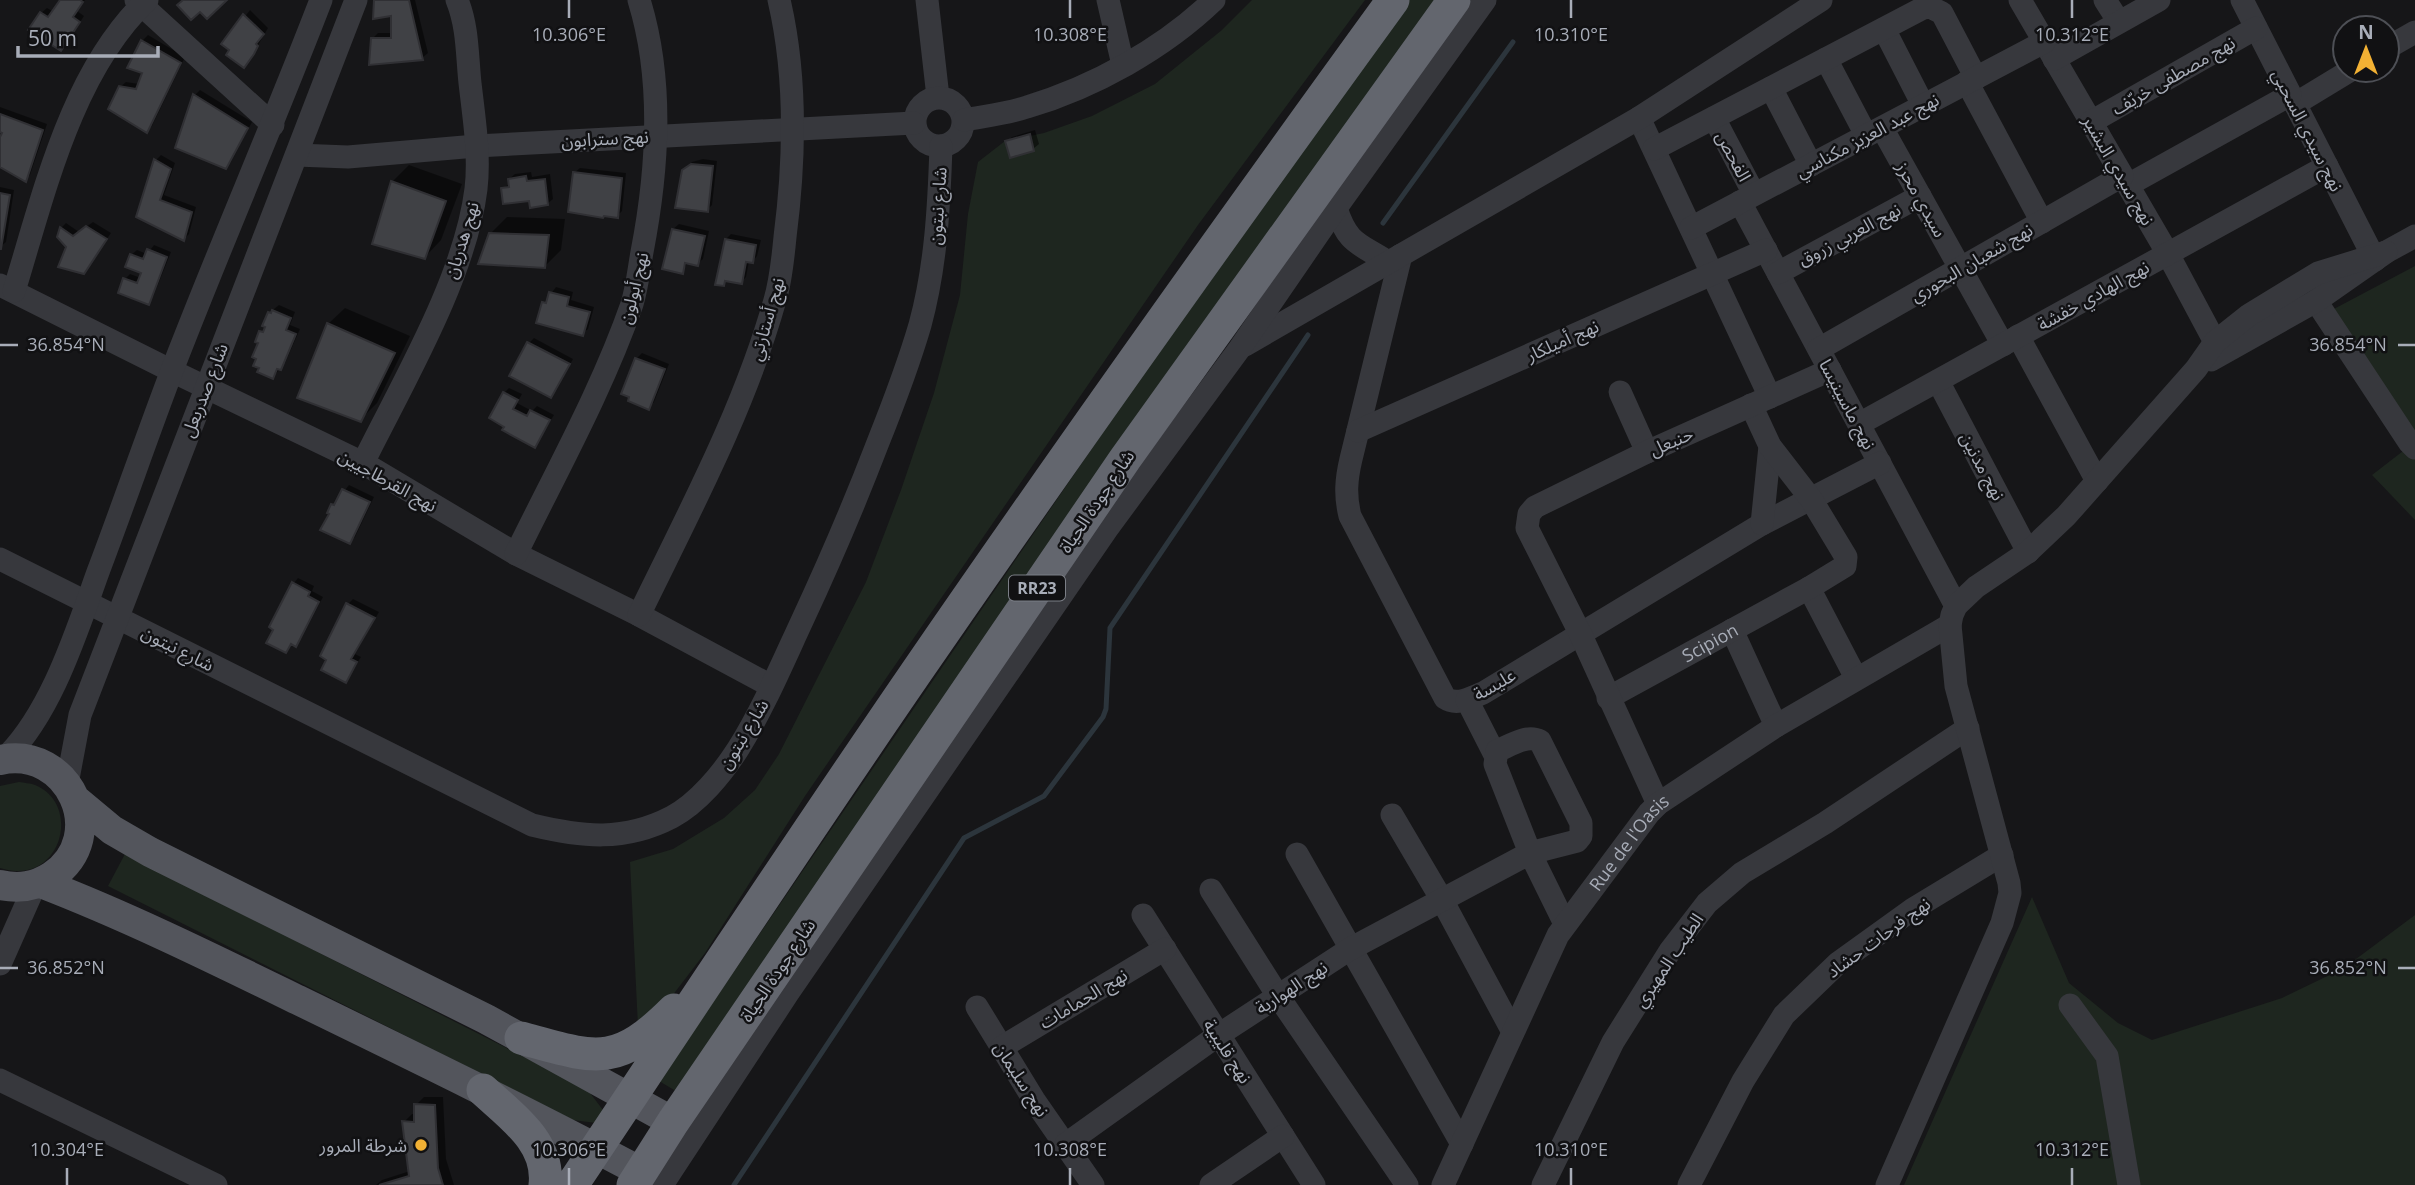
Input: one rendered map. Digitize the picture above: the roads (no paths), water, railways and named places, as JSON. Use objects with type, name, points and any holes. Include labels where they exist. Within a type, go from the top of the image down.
[{"type":"highway","name":"RR23","points":[[572,1185],[713,971],[966,600],[1313,108],[1393,0]]},
{"type":"highway","name":"شارع جودة الحياة","points":[[645,1181],[673,1122],[1125,459],[1379,101],[1454,0]]},
{"type":"highway","points":[[521,1038],[572,1052],[596,1055],[617,1052],[640,1040],[659,1025],[713,971]]},
{"type":"highway","points":[[483,1090],[526,1130],[539,1148],[544,1161],[545,1185]]},
{"type":"main road","points":[[2,760],[22,759],[55,771],[72,792],[112,830],[150,852],[521,1038],[673,1122]]},
{"type":"main road","points":[[0,885],[12,888],[38,884],[62,869],[75,848],[81,824],[72,792]]},
{"type":"main road","points":[[38,884],[106,909],[216,959],[483,1090],[596,1149],[645,1181]]},
{"type":"street","name":"شارع صدربعل","points":[[2,760],[25,737],[51,692],[87,603],[172,371],[321,0]]},
{"type":"street","name":"شارع صدربعل","points":[[72,792],[80,715],[356,0]]},
{"type":"street","name":"نهج هدريان","points":[[363,463],[431,324],[464,242],[476,187],[476,146],[467,39],[457,0]]},
{"type":"street","name":"نهج أبولون","points":[[516,554],[614,352],[633,300],[652,195],[655,136],[656,79],[639,0]]},
{"type":"street","name":"نهج أستارتي","points":[[639,615],[742,397],[776,297],[790,201],[793,130],[786,26],[779,0]]},
{"type":"street","points":[[927,0],[938,97]]},
{"type":"street","points":[[1108,0],[1123,65]]},
{"type":"street","points":[[964,120],[1026,108],[1086,85],[1153,47],[1214,0]]},
{"type":"street","points":[[645,1181],[788,993],[1099,540],[1240,348],[1485,0]]},
{"type":"street","points":[[1240,348],[1639,118],[1821,0]]},
{"type":"street","name":"نهج سيدي البشير","points":[[2020,0],[2168,254],[2215,342]]},
{"type":"street","points":[[2105,0],[2119,22]]},
{"type":"street","name":"نهج عبد العزيز مكناسي","points":[[1691,228],[1972,80],[2119,22],[2159,0]]},
{"type":"street","name":"نهج سيدي السحبي","points":[[2242,0],[2327,166],[2378,256]]},
{"type":"street","points":[[7,288],[69,121],[106,51],[141,2],[273,125]]},
{"type":"street","points":[[1654,149],[1923,8],[1930,7],[1942,13],[2042,222]]},
{"type":"street","name":"نهج مصطفى خريّف","points":[[2091,122],[2256,28]]},
{"type":"street","points":[[1884,29],[1923,105]]},
{"type":"street","name":"سيدي محرز","points":[[1826,59],[1920,196],[1961,268],[2097,481]]},
{"type":"street","name":"نهج شعبان البحوري","points":[[1819,349],[2042,222],[2331,80]]},
{"type":"street","points":[[1771,88],[1811,165]]},
{"type":"street","points":[[938,97],[955,104],[964,120],[958,138],[941,146],[931,145],[923,140],[914,124],[921,106],[938,97]]},
{"type":"street","name":"Scipion","points":[[1608,698],[1843,569],[1846,560],[1811,499],[1770,446],[1760,401],[1712,274],[1639,118]]},
{"type":"street","name":"الفحص","points":[[1714,118],[1747,198]]},
{"type":"street","name":"نهج سترابون","points":[[297,155],[348,156],[476,146],[914,124]]},
{"type":"street","name":"شارع نبتون","points":[[87,603],[532,825],[572,835],[607,836],[628,832],[673,816],[718,777],[738,749],[829,565],[904,376],[920,324],[931,276],[939,212],[941,146]]},
{"type":"street","name":"نهج الهادي خفشة","points":[[1859,424],[2327,166]]},
{"type":"street","name":"نهج العربي زروق","points":[[1778,272],[1920,196]]},
{"type":"street","name":"نهج ماسينيسا","points":[[1747,198],[1766,250],[1880,463],[1953,616]]},
{"type":"street","points":[[1336,208],[1342,227],[1352,240],[1394,258]]},
{"type":"street","points":[[2196,369],[2316,301],[2378,256],[2415,236]]},
{"type":"street","name":"نهج أميلكار","points":[[1358,431],[1766,250]]},
{"type":"street","points":[[2196,369],[2215,342],[2249,315],[2318,273],[2378,256]]},
{"type":"street","name":"عليسة","points":[[1394,258],[1346,481],[1346,500],[1350,516],[1444,698],[1451,702],[1467,700],[1762,524],[1880,463]]},
{"type":"street","name":"نهج القرطاجيين","points":[[7,288],[363,463],[516,554],[639,615],[771,686]]},
{"type":"street","points":[[2316,301],[2415,448]]},
{"type":"street","name":"Rue de l'Oasis","points":[[1443,1185],[1558,935],[1649,813],[1658,804],[1776,726],[1953,616],[1976,587],[2028,552],[2066,516],[2196,369]]},
{"type":"street","name":"حنبعل","points":[[1580,633],[1527,528],[1529,514],[1535,507],[1647,452],[1830,370]]},
{"type":"street","name":"نهج مدنين","points":[[1938,381],[2028,552]]},
{"type":"street","points":[[1620,392],[1647,452]]},
{"type":"street","points":[[1762,524],[1770,446]]},
{"type":"street","points":[[0,559],[87,603]]},
{"type":"street","points":[[1809,588],[1856,678]]},
{"type":"street","points":[[1887,1185],[2002,923],[2010,893],[1956,686],[1953,616]]},
{"type":"street","points":[[1732,631],[1776,726]]},
{"type":"street","points":[[1580,633],[1658,804]]},
{"type":"street","points":[[1467,700],[1495,755],[1495,764],[1530,853],[1565,924]]},
{"type":"street","name":"الطيب المهيري","points":[[1543,1185],[1613,1042],[1670,951],[1707,903],[1742,873],[1825,824],[1968,728]]},
{"type":"street","name":"نهج الهوارية","points":[[1066,1144],[1217,1035],[1350,948],[1530,853],[1577,841],[1581,836],[1581,823],[1540,741],[1528,738],[1497,751],[1495,755]]},
{"type":"street","points":[[1392,815],[1442,900],[1513,1032]]},
{"type":"street","points":[[1297,854],[1462,1144]]},
{"type":"street","name":"نهج فرحات حشاد","points":[[1689,1185],[1743,1081],[1784,1015],[1838,962],[1913,909],[2002,855]]},
{"type":"street","points":[[0,964],[38,884]]},
{"type":"street","points":[[1211,890],[1278,996],[1407,1185]]},
{"type":"street","name":"نهج قليبية","points":[[1143,915],[1314,1185]]},
{"type":"street","name":"نهج الحمامات","points":[[1002,1047],[1165,949]]},
{"type":"street","points":[[2070,1005],[2107,1056],[2129,1185]]},
{"type":"street","name":"نهج سليمان","points":[[977,1007],[1034,1100],[1093,1185]]},
{"type":"street","points":[[0,1080],[216,1185]]},
{"type":"street","points":[[1211,1185],[1283,1136]]},
{"type":"waterway","points":[[1383,223],[1513,42]]},
{"type":"waterway","points":[[734,1185],[964,838],[1044,796],[1103,717],[1106,709],[1110,628],[1308,335]]},
{"type":"place","name":"شرطة المرور","points":[[421,1145]]}]
